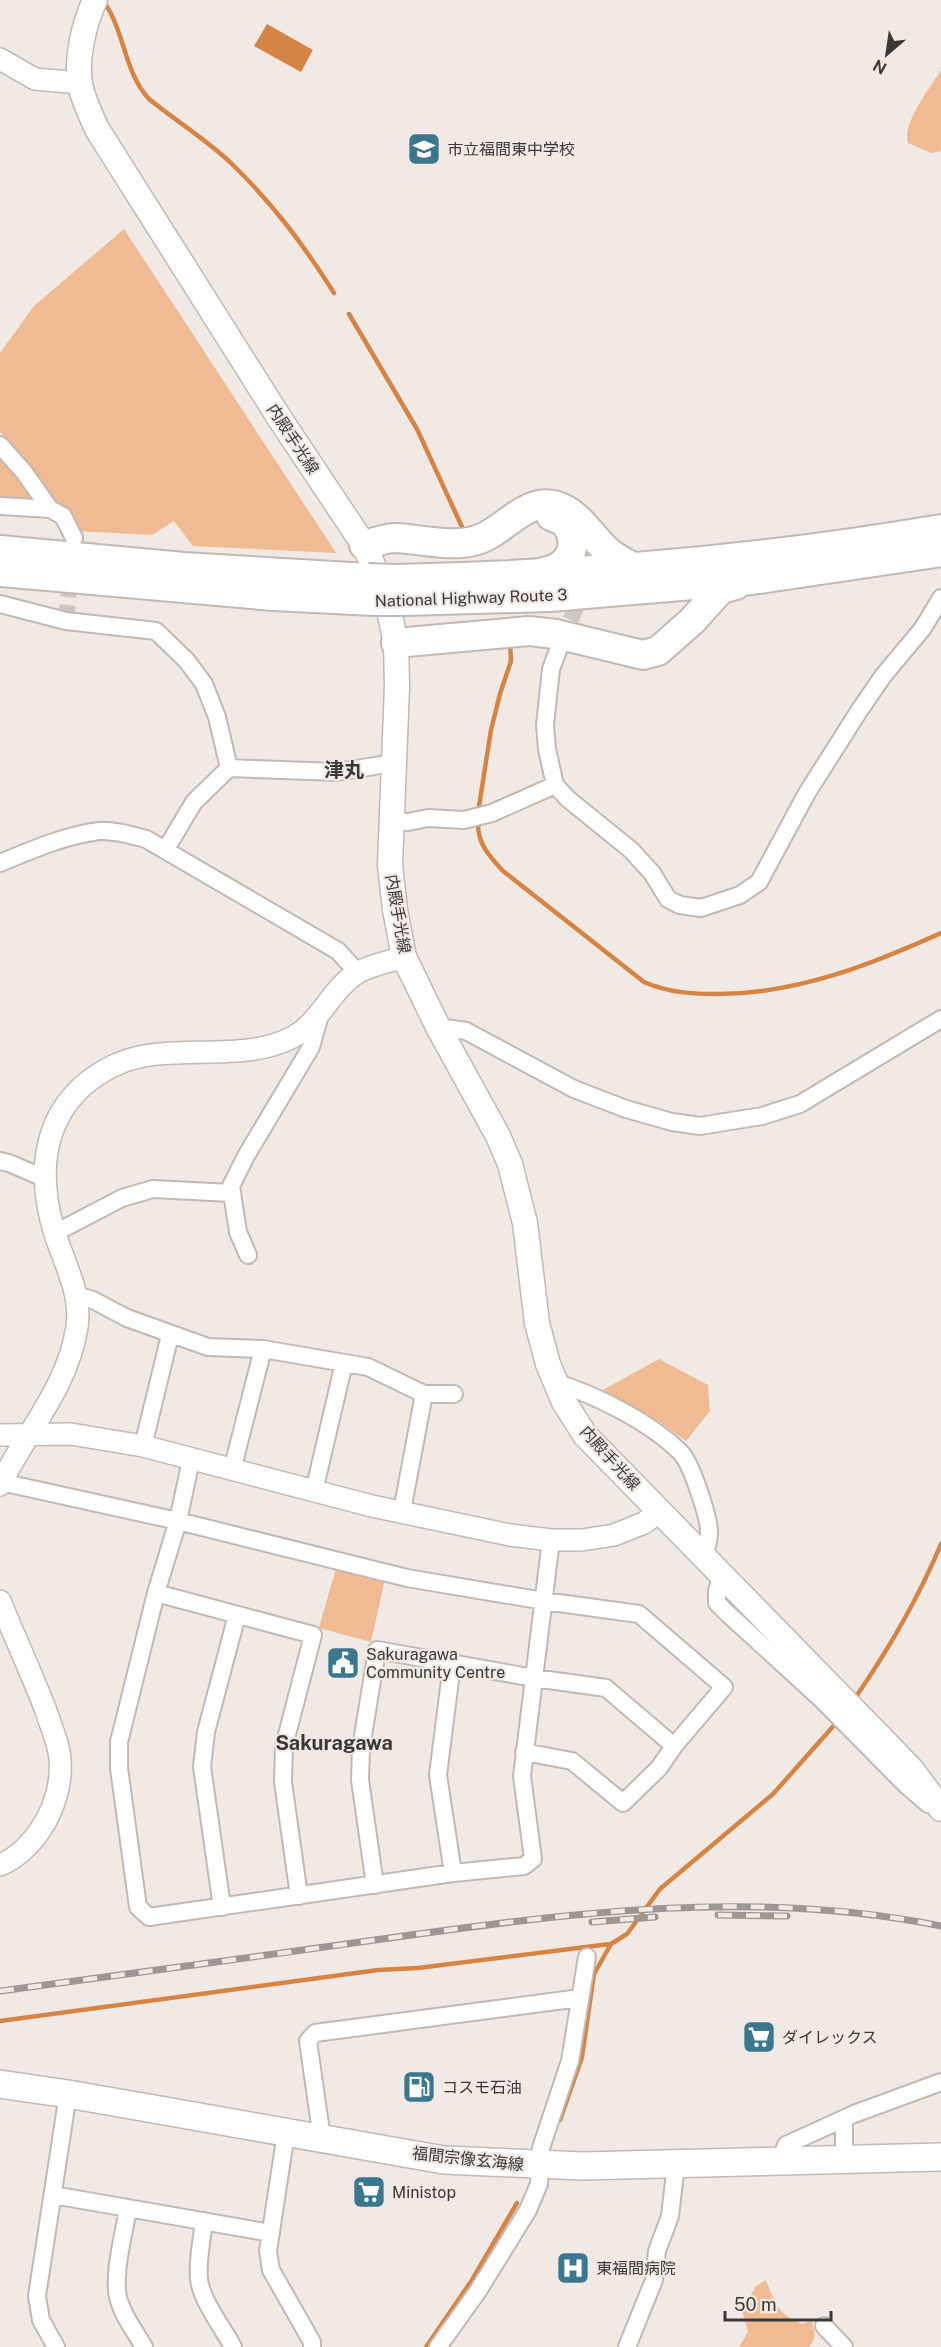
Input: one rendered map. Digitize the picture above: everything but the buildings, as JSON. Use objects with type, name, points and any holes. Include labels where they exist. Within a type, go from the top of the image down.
[{"type":"highway","points":[[364,545],[392,538],[462,544],[479,540],[504,527],[512,517],[529,508],[547,504],[559,506],[574,516],[610,553],[640,579],[675,601],[677,613],[673,639]]},
{"type":"highway","points":[[504,527],[516,528],[541,516],[552,516],[566,524],[573,537],[569,557],[558,567],[538,574]]},
{"type":"highway","name":"National Highway Route 3","points":[[0,572],[179,589],[386,590],[550,597],[748,556],[941,529]]},
{"type":"highway","name":"National Highway Route 3","points":[[0,550],[184,567],[386,590],[538,574],[640,579],[752,580],[941,552]]},
{"type":"highway","points":[[396,644],[529,631],[556,634],[643,655],[658,651],[673,639],[721,590],[752,580]]},
{"type":"main road","name":"内殿手光線","points":[[91,8],[81,46],[80,83],[96,129],[280,419],[364,545],[385,592],[396,644],[397,686],[390,865],[395,910],[404,957],[438,1027],[498,1136],[510,1164],[525,1223],[537,1323],[554,1382],[585,1435],[912,1770],[941,1811]]},
{"type":"main road","name":"福間宗像玄海線","points":[[0,2084],[444,2160],[538,2166],[941,2157]]},
{"type":"street","points":[[0,59],[35,79],[80,83]]},
{"type":"street","points":[[0,445],[24,472],[50,509]]},
{"type":"street","points":[[0,506],[50,509],[63,516],[74,538]]},
{"type":"street","points":[[560,645],[551,669],[545,725],[547,749],[555,785],[568,799],[631,850],[652,873],[668,899],[680,905],[700,908],[740,895],[759,882],[807,793],[853,720],[883,676],[923,627],[941,598]]},
{"type":"street","points":[[0,604],[66,621],[156,631],[187,661],[204,684],[217,717],[229,768]]},
{"type":"street","points":[[166,849],[194,802],[229,768],[337,772],[393,763]]},
{"type":"street","points":[[392,821],[408,822],[428,818],[464,820],[492,813],[555,785]]},
{"type":"street","points":[[0,863],[72,837],[100,831],[146,838],[338,951],[357,973]]},
{"type":"street","points":[[404,957],[357,973],[330,1000],[320,1015],[293,1037],[261,1047],[146,1055],[116,1065],[90,1080],[67,1105],[57,1120],[46,1152],[44,1178],[45,1194],[55,1233],[76,1295],[78,1323],[74,1346],[67,1368],[32,1434],[1,1484],[178,1521],[407,1578],[639,1614],[724,1687],[674,1746],[659,1768],[623,1803],[572,1761],[524,1752]]},
{"type":"street","points":[[248,1255],[238,1232],[231,1186],[246,1156],[311,1047],[320,1015]]},
{"type":"street","points":[[438,1027],[466,1031],[574,1089],[626,1109],[672,1122],[700,1126],[762,1116],[800,1104],[941,1019]]},
{"type":"street","points":[[0,1161],[44,1178]]},
{"type":"street","points":[[55,1233],[122,1198],[153,1189],[231,1193]]},
{"type":"street","points":[[76,1295],[93,1300],[127,1318],[170,1335],[208,1347],[263,1349],[368,1367],[424,1394],[454,1394]]},
{"type":"street","points":[[143,1446],[170,1335]]},
{"type":"street","points":[[232,1470],[263,1349]]},
{"type":"street","points":[[314,1491],[344,1363]]},
{"type":"street","points":[[554,1382],[582,1390],[654,1430],[683,1454],[703,1500],[710,1534],[704,1556]]},
{"type":"street","points":[[402,1512],[424,1394]]},
{"type":"street","points":[[0,1435],[71,1434],[143,1446],[314,1491],[510,1536],[582,1540],[614,1535],[644,1523],[660,1511]]},
{"type":"street","points":[[191,1460],[178,1521],[156,1593],[119,1742],[119,1768],[138,1907],[149,1917],[524,1866],[533,1859],[522,1776],[551,1540]]},
{"type":"street","points":[[722,1575],[717,1591],[717,1603],[820,1698],[907,1786],[941,1811]]},
{"type":"street","points":[[156,1593],[312,1635],[284,1746],[283,1782],[299,1896]]},
{"type":"street","points":[[0,1601],[42,1700],[57,1741],[60,1760],[59,1781],[48,1817],[35,1838],[20,1852],[0,1865]]},
{"type":"street","points":[[222,1907],[202,1767],[206,1732],[237,1615]]},
{"type":"street","points":[[375,1885],[360,1780],[361,1748],[377,1650],[534,1678],[606,1688],[674,1746]]},
{"type":"street","points":[[452,1664],[438,1775],[453,1874]]},
{"type":"street","points":[[438,2347],[478,2291],[528,2210],[539,2184],[538,2166],[541,2148],[570,2061],[587,1957]]},
{"type":"street","points":[[322,2139],[308,2041],[315,2033],[580,1998]]},
{"type":"street","points":[[780,2161],[786,2145],[844,2119],[941,2082]]},
{"type":"street","points":[[56,2347],[41,2320],[37,2296],[68,2094]]},
{"type":"street","points":[[844,2119],[844,2160]]},
{"type":"street","points":[[286,2133],[268,2251],[271,2270],[312,2342],[312,2347]]},
{"type":"street","points":[[627,2347],[654,2280],[657,2251],[670,2216],[676,2164]]},
{"type":"street","points":[[53,2194],[271,2233]]},
{"type":"street","points":[[128,2208],[117,2278],[118,2296],[124,2313],[144,2347]]},
{"type":"street","points":[[204,2222],[198,2265],[199,2282],[203,2295],[233,2347]]},
{"type":"street","points":[[824,2326],[844,2347]]},
{"type":"shaded area","points":[[267,24],[313,50],[301,72],[254,46]]},
{"type":"shaded area","points":[[941,70],[941,151],[931,153],[908,143],[907,135],[918,106]]},
{"type":"shaded area","points":[[124,229],[336,553],[193,546],[174,521],[152,535],[76,531],[33,476],[10,441],[0,432],[0,353],[34,306]]},
{"type":"shaded area","points":[[0,458],[31,496],[27,503],[0,501]]},
{"type":"shaded area","points":[[659,1359],[708,1385],[710,1411],[686,1441],[660,1422],[603,1390]]},
{"type":"shaded area","points":[[336,1568],[385,1579],[371,1642],[319,1628]]},
{"type":"shaded area","points":[[766,2280],[782,2312],[802,2324],[811,2321],[814,2334],[809,2347],[739,2347],[748,2332],[742,2310],[756,2286]]},
{"type":"waterway","points":[[104,2],[116,26],[134,77],[149,99],[212,147],[247,179],[287,226],[334,293]]},
{"type":"waterway","points":[[349,314],[417,429],[463,529]]},
{"type":"waterway","points":[[478,813],[491,730],[511,661],[510,643]]},
{"type":"waterway","points":[[478,821],[482,843],[503,871],[644,982],[663,989],[720,994],[778,989],[861,966],[941,933]]},
{"type":"waterway","points":[[853,1701],[901,1625],[941,1544]]},
{"type":"waterway","points":[[560,2120],[582,2057],[594,1974],[611,1944],[627,1934],[660,1889],[773,1794],[837,1722]]},
{"type":"waterway","points":[[0,2021],[378,1970],[418,1968],[610,1944]]},
{"type":"waterway","points":[[426,2347],[472,2280],[517,2203]]},
{"type":"tunnel","points":[[66,621],[71,571]]},
{"type":"tunnel","points":[[561,642],[583,591]]},
{"type":"railway","points":[[0,1991],[452,1929],[592,1913],[731,1907],[801,1908],[871,1915],[941,1926]]},
{"type":"railway","points":[[718,1915],[787,1916]]},
{"type":"railway","points":[[592,1922],[655,1917]]},
{"type":"place","name":"市立福間東中学校","points":[[424,149]]},
{"type":"place","name":"Sakuragawa Community Centre","points":[[343,1663]]},
{"type":"place","name":"ダイレックス","points":[[759,2037]]},
{"type":"place","name":"コスモ石油","points":[[419,2087]]},
{"type":"place","name":"Ministop","points":[[369,2192]]},
{"type":"place","name":"東福間病院","points":[[573,2268]]},
{"type":"district","name":"津丸","points":[[344,770]]},
{"type":"district","name":"Sakuragawa","points":[[334,1743]]}]
